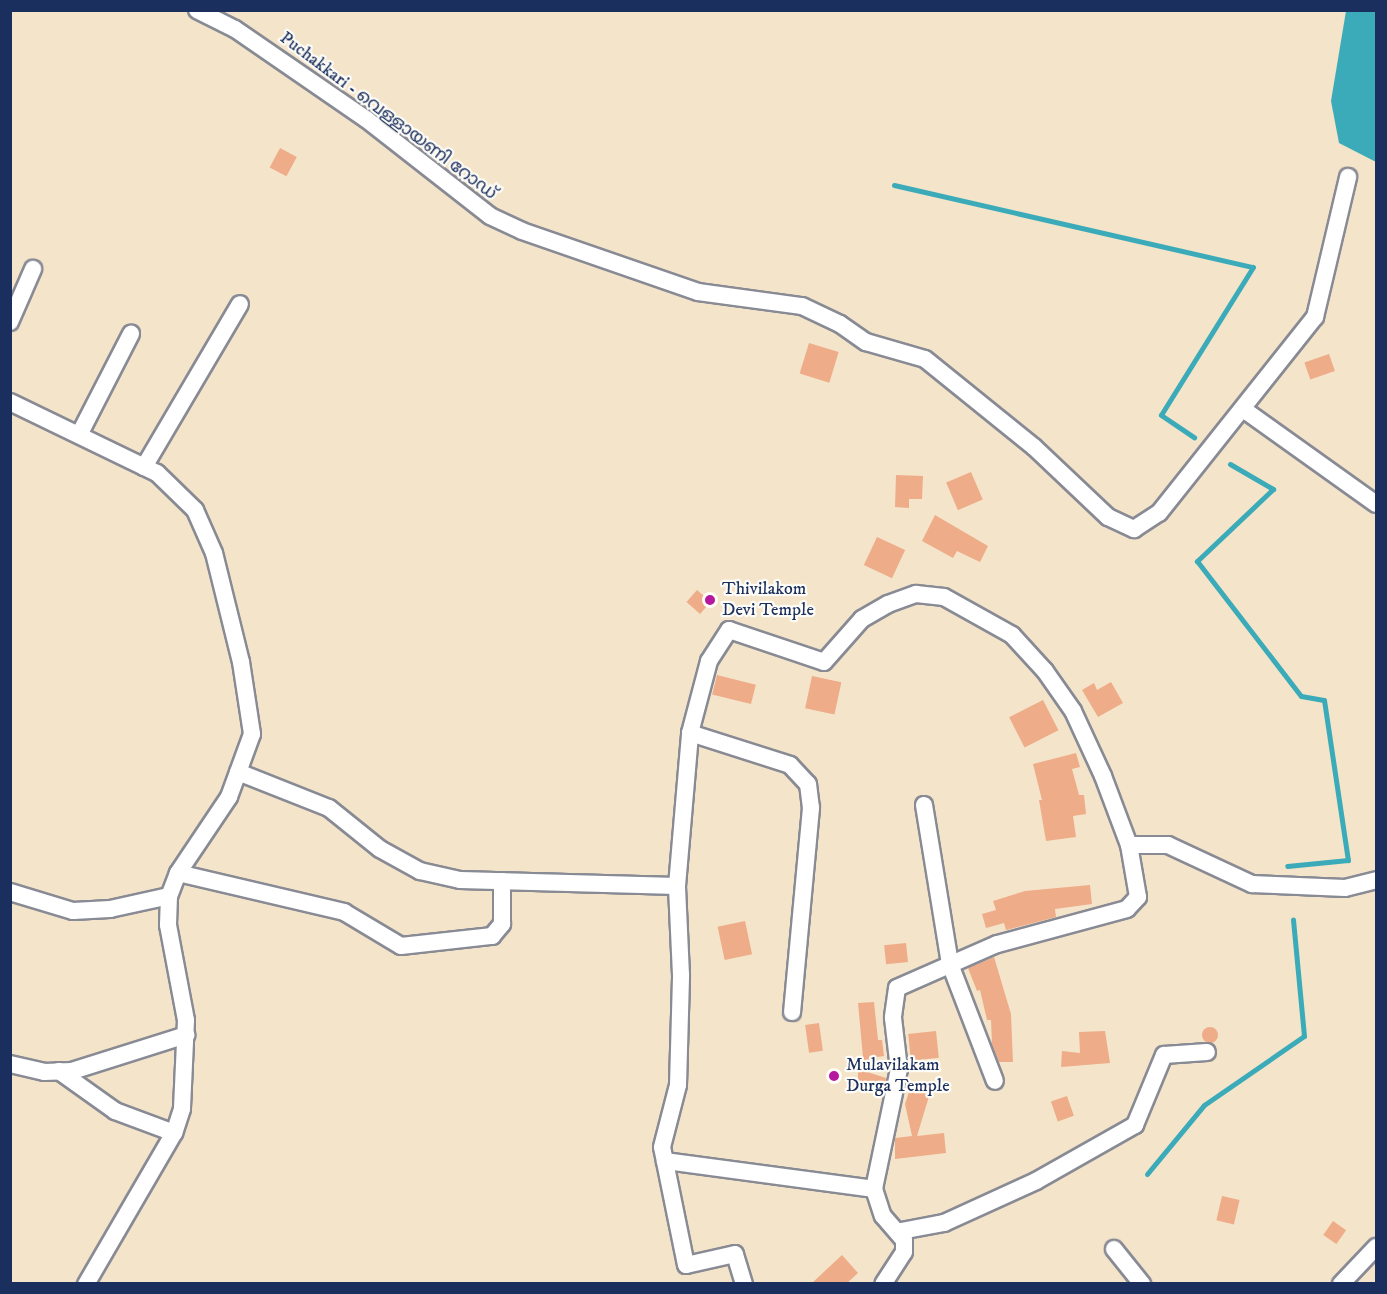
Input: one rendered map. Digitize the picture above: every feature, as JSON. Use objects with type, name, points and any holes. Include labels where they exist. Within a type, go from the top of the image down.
[{"type":"street","name":"Puchakkari - വെള്ളായണി റോഡ്","points":[[196,10],[235,29],[357,113],[490,216],[522,231],[698,292],[802,306],[840,324],[866,342],[925,358],[1034,447],[1108,517],[1134,529],[1151,521],[1315,317],[1348,177]]},
{"type":"street","points":[[10,322],[33,268]]},
{"type":"street","points":[[144,467],[240,304]]},
{"type":"street","points":[[78,435],[131,334]]},
{"type":"street","points":[[10,402],[157,473],[195,510],[214,553],[241,662],[252,734],[229,797],[178,873],[169,896],[168,925],[186,1035],[185,1083],[174,1133],[91,1282]]},
{"type":"street","points":[[1243,409],[1377,504]]},
{"type":"street","points":[[744,1284],[735,1254],[686,1265],[662,1147],[678,1085],[681,975],[678,886],[690,733],[709,661],[729,630],[824,662],[862,619],[888,604],[916,594],[944,597],[1012,635],[1045,671],[1073,711],[1129,845],[1138,897],[1134,904],[997,944],[897,988],[893,1018],[899,1069],[873,1189],[883,1216],[901,1232],[904,1252],[883,1284]]},
{"type":"street","points":[[690,733],[790,765],[808,784],[811,808],[792,1012]]},
{"type":"street","points":[[238,772],[329,808],[380,849],[420,871],[460,880],[678,886]]},
{"type":"street","points":[[924,805],[950,964],[995,1081]]},
{"type":"street","points":[[1129,845],[1168,845],[1252,884],[1345,888],[1377,880]]},
{"type":"street","points":[[178,873],[345,912],[401,945],[492,936],[502,924],[502,881]]},
{"type":"street","points":[[10,892],[74,911],[110,909],[169,896]]},
{"type":"street","points":[[10,1064],[72,1071],[186,1035]]},
{"type":"street","points":[[901,1232],[944,1223],[1036,1181],[1135,1125],[1164,1055],[1207,1052]]},
{"type":"street","points":[[59,1071],[115,1112],[174,1133]]},
{"type":"street","points":[[665,1161],[873,1189]]},
{"type":"street","points":[[1348,1281],[1377,1247]]},
{"type":"street","points":[[1114,1249],[1142,1284]]},
{"type":"water","points":[[1346,11],[1376,11],[1376,162],[1339,143],[1331,101]]},
{"type":"building","points":[[280,148],[297,157],[286,176],[270,167]]},
{"type":"building","points":[[809,343],[839,352],[829,383],[800,374]]},
{"type":"building","points":[[1329,354],[1335,371],[1310,379],[1304,362]]},
{"type":"building","points":[[971,472],[983,500],[958,510],[946,483]]},
{"type":"building","points":[[896,475],[923,476],[922,499],[909,499],[909,508],[895,507]]},
{"type":"building","points":[[935,515],[988,546],[980,562],[957,551],[953,558],[922,541]]},
{"type":"building","points":[[877,537],[905,550],[892,578],[864,565]]},
{"type":"building","points":[[697,590],[711,602],[700,614],[687,602]]},
{"type":"building","points":[[717,675],[756,685],[751,704],[712,694]]},
{"type":"building","points":[[812,676],[841,682],[834,715],[805,708]]},
{"type":"building","points":[[1111,682],[1123,703],[1098,717],[1082,690],[1094,683],[1097,690]]},
{"type":"building","points":[[1043,700],[1058,730],[1025,748],[1009,717]]},
{"type":"building","points":[[1076,753],[1080,767],[1072,769],[1079,795],[1084,795],[1086,814],[1073,816],[1076,837],[1046,841],[1039,800],[1042,800],[1033,764]]},
{"type":"building","points":[[1090,885],[1092,904],[1055,909],[1056,917],[1006,930],[1004,923],[986,928],[982,914],[996,910],[993,901],[1025,891]]},
{"type":"building","points":[[745,921],[752,954],[725,960],[718,927]]},
{"type":"building","points":[[906,943],[908,962],[886,964],[884,945]]},
{"type":"building","points":[[994,957],[1011,1014],[1013,1062],[999,1062],[992,1044],[991,1020],[987,1020],[980,990],[977,991],[968,968]]},
{"type":"building","points":[[874,1002],[878,1040],[882,1040],[884,1056],[877,1057],[877,1066],[864,1068],[858,1003]]},
{"type":"building","points":[[819,1023],[823,1051],[809,1053],[805,1025]]},
{"type":"building","points":[[1210,1027],[1216,1029],[1218,1035],[1216,1041],[1210,1043],[1204,1041],[1202,1035],[1204,1029]]},
{"type":"building","points":[[936,1031],[939,1058],[911,1061],[908,1034]]},
{"type":"building","points":[[1105,1031],[1110,1063],[1061,1067],[1062,1051],[1080,1053],[1079,1032]]},
{"type":"building","points":[[858,1069],[886,1078],[885,1085],[858,1086]]},
{"type":"building","points":[[911,1086],[930,1093],[917,1136],[944,1133],[946,1153],[895,1159],[895,1138],[912,1136],[905,1104]]},
{"type":"building","points":[[1067,1096],[1074,1116],[1058,1121],[1051,1102]]},
{"type":"building","points":[[1222,1196],[1240,1200],[1234,1224],[1216,1220]]},
{"type":"building","points":[[1333,1221],[1346,1230],[1336,1244],[1323,1235]]},
{"type":"building","points":[[842,1255],[858,1273],[846,1284],[811,1284]]},
{"type":"waterway","points":[[894,185],[1253,267],[1161,415],[1194,437]]},
{"type":"waterway","points":[[1230,464],[1273,489],[1197,561],[1301,696],[1324,700],[1348,860],[1287,866]]},
{"type":"waterway","points":[[1147,1174],[1204,1105],[1304,1036],[1293,920]]},
{"type":"place","name":"Thivilakom Devi Temple","points":[[710,600]]},
{"type":"place","name":"Mulavilakam Durga Temple","points":[[834,1076]]}]
